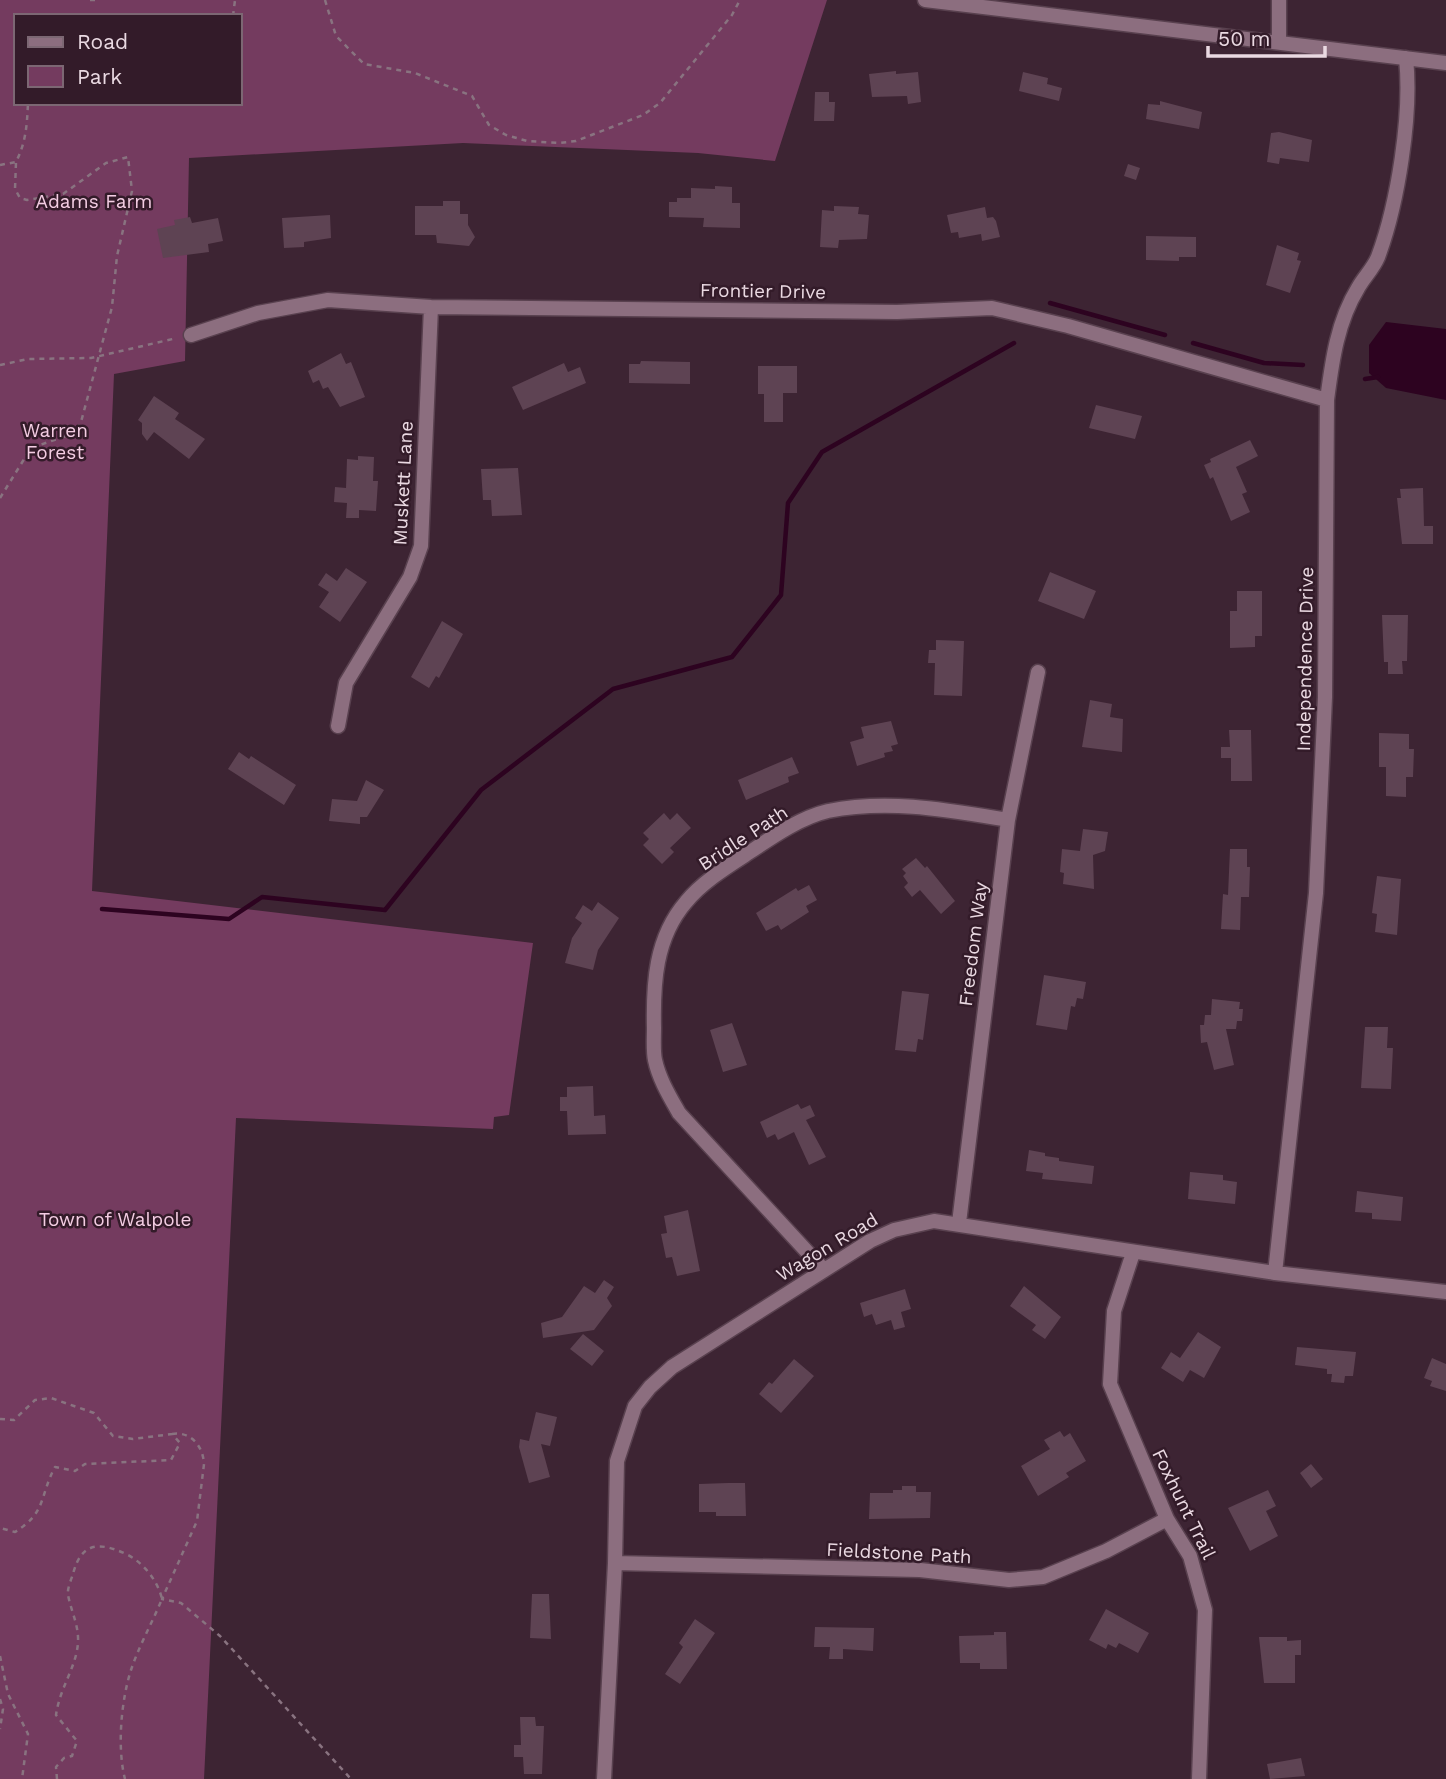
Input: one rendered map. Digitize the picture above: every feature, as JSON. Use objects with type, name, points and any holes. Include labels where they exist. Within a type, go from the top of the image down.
[{"type":"street","points":[[925,0],[1446,63]]},
{"type":"street","points":[[1279,0],[1279,42]]},
{"type":"street","name":"Independence Drive","points":[[1275,1273],[1316,893],[1325,697],[1327,400],[1332,358],[1340,327],[1358,288],[1376,261],[1390,222],[1409,95],[1406,58]]},
{"type":"street","name":"Frontier Drive","points":[[191,335],[258,313],[328,300],[431,307],[897,312],[992,308],[1068,326],[1327,400]]},
{"type":"street","name":"Muskett Lane","points":[[338,726],[346,683],[410,577],[421,547],[431,307]]},
{"type":"street","name":"Freedom Way","points":[[959,1223],[1008,820],[1038,672]]},
{"type":"street","name":"Bridle Path","points":[[823,1269],[762,1199],[679,1114],[666,1089],[655,1059],[654,1006],[656,965],[668,929],[686,902],[723,869],[786,829],[824,812],[862,805],[902,805],[1008,820]]},
{"type":"street","name":"Wagon Road","points":[[604,1779],[615,1563],[617,1461],[635,1406],[650,1387],[672,1367],[823,1269],[894,1230],[929,1221],[959,1223],[1133,1253],[1275,1273],[1446,1292]]},
{"type":"street","name":"Foxhunt Trail","points":[[1133,1253],[1114,1311],[1110,1384],[1167,1519],[1190,1556],[1205,1610],[1199,1779]]},
{"type":"street","name":"Fieldstone Path","points":[[615,1563],[920,1570],[1009,1580],[1043,1577],[1106,1551],[1167,1519]]},
{"type":"path","points":[[90,0],[96,0]]},
{"type":"path","points":[[325,0],[336,36],[363,64],[415,73],[472,96],[489,125],[506,135],[527,141],[559,143],[576,141],[643,115],[660,103],[732,15],[740,0]]},
{"type":"path","points":[[0,498],[32,448],[75,433],[85,412],[112,307],[117,256],[132,191],[128,158],[106,163],[63,194],[27,200],[20,198],[15,190],[16,162],[27,135],[27,105]]},
{"type":"path","points":[[0,165],[16,162]]},
{"type":"path","points":[[0,365],[28,359],[97,357],[191,335]]},
{"type":"path","points":[[0,1419],[15,1420],[34,1401],[51,1398],[94,1413],[113,1436],[133,1439],[182,1434],[195,1441],[204,1455],[197,1521],[131,1671],[125,1706],[121,1766],[125,1779]]},
{"type":"path","points":[[0,1528],[15,1532],[35,1517],[40,1511],[45,1486],[55,1467],[75,1471],[85,1464],[171,1460],[180,1443],[172,1434]]},
{"type":"path","points":[[57,1779],[57,1767],[72,1756],[77,1741],[56,1715],[59,1691],[67,1679],[78,1642],[75,1610],[68,1594],[76,1561],[85,1549],[94,1546],[127,1555],[148,1572],[162,1600]]},
{"type":"path","points":[[162,1600],[181,1603],[227,1642],[351,1779]]},
{"type":"path","points":[[0,1656],[8,1694],[28,1734],[22,1779]]},
{"type":"path","points":[[0,1699],[4,1709],[0,1729]]},
{"type":"green space","points":[[0,0],[827,0],[775,161],[698,153],[463,143],[189,158],[185,361],[114,374],[92,891],[533,943],[509,1115],[494,1117],[493,1129],[236,1118],[204,1779],[0,1779]]},
{"type":"shaded area","points":[[1386,322],[1446,329],[1446,400],[1386,388],[1369,373],[1369,345]]},
{"type":"building","points":[[896,71],[896,74],[918,72],[921,102],[908,104],[907,96],[872,97],[869,74]]},
{"type":"building","points":[[1023,72],[1048,78],[1047,84],[1062,88],[1059,101],[1019,91]]},
{"type":"building","points":[[815,92],[829,92],[829,102],[835,102],[834,121],[814,121]]},
{"type":"building","points":[[1160,101],[1202,112],[1199,129],[1146,119],[1148,104],[1160,105]]},
{"type":"building","points":[[1279,132],[1312,140],[1309,162],[1280,158],[1279,164],[1267,162],[1271,133]]},
{"type":"building","points":[[1128,164],[1140,168],[1136,180],[1124,176]]},
{"type":"building","points":[[715,186],[732,187],[732,203],[740,203],[740,228],[703,227],[704,218],[669,217],[669,202],[677,202],[677,198],[691,198],[691,188],[715,189]]},
{"type":"building","points":[[443,201],[460,201],[460,214],[468,214],[468,225],[475,237],[469,246],[437,243],[436,235],[415,235],[415,206],[443,206]]},
{"type":"building","points":[[834,206],[859,207],[858,214],[869,215],[867,239],[839,240],[838,248],[820,247],[822,210],[834,211]]},
{"type":"building","points":[[985,207],[987,218],[993,217],[996,221],[1000,237],[982,241],[981,234],[959,238],[958,232],[951,233],[947,215]]},
{"type":"building","points":[[330,215],[331,238],[304,242],[304,247],[284,248],[282,218]]},
{"type":"building","points":[[190,217],[192,223],[218,218],[223,241],[208,244],[209,252],[163,258],[157,229],[175,225],[174,220]]},
{"type":"building","points":[[1146,236],[1196,237],[1196,257],[1179,257],[1179,261],[1146,260]]},
{"type":"building","points":[[1277,245],[1299,253],[1297,260],[1301,261],[1290,293],[1266,285]]},
{"type":"building","points":[[341,353],[346,364],[351,362],[365,397],[340,407],[328,387],[323,389],[319,380],[313,383],[308,371]]},
{"type":"building","points":[[641,361],[690,362],[690,384],[629,383],[629,364],[640,364]]},
{"type":"building","points":[[564,363],[568,372],[580,367],[586,383],[523,410],[512,387]]},
{"type":"building","points":[[758,366],[797,366],[797,393],[783,393],[783,422],[764,422],[764,394],[758,394]]},
{"type":"building","points":[[154,396],[179,413],[175,419],[205,439],[189,459],[154,432],[147,441],[142,434],[142,423],[138,420]]},
{"type":"building","points":[[1096,405],[1142,416],[1135,439],[1089,428]]},
{"type":"building","points":[[1250,440],[1258,456],[1236,467],[1247,492],[1242,494],[1250,512],[1231,521],[1213,477],[1210,479],[1204,465],[1211,462],[1210,459]]},
{"type":"building","points":[[358,456],[374,457],[373,481],[378,481],[376,511],[359,510],[359,518],[346,518],[347,503],[334,502],[335,487],[346,488],[347,459],[358,460]]},
{"type":"building","points":[[518,468],[522,515],[492,516],[491,500],[483,500],[481,469]]},
{"type":"building","points":[[1423,488],[1424,526],[1433,526],[1433,544],[1402,544],[1397,498],[1401,498],[1400,489]]},
{"type":"building","points":[[346,568],[367,582],[340,622],[319,607],[329,592],[318,585],[326,573],[337,581]]},
{"type":"building","points":[[1050,572],[1096,591],[1084,619],[1038,601]]},
{"type":"building","points":[[1237,591],[1262,591],[1262,636],[1255,636],[1255,647],[1230,648],[1230,611],[1237,611]]},
{"type":"building","points":[[1382,615],[1408,615],[1407,661],[1402,661],[1403,674],[1388,674],[1388,662],[1384,662]]},
{"type":"building","points":[[442,621],[463,634],[439,678],[436,676],[429,688],[411,677]]},
{"type":"building","points":[[936,640],[964,641],[962,696],[934,695],[935,663],[928,663],[929,650],[936,650]]},
{"type":"building","points":[[1090,700],[1112,704],[1110,717],[1123,719],[1122,752],[1082,747]]},
{"type":"building","points":[[891,721],[898,744],[891,746],[893,751],[884,753],[885,757],[857,766],[850,742],[864,738],[861,727]]},
{"type":"building","points":[[1229,730],[1251,730],[1252,781],[1231,781],[1231,758],[1221,758],[1221,747],[1230,747]]},
{"type":"building","points":[[1379,733],[1409,734],[1409,749],[1414,749],[1413,777],[1406,777],[1406,797],[1386,796],[1386,767],[1379,767]]},
{"type":"building","points":[[239,752],[249,759],[251,756],[296,785],[284,805],[228,769]]},
{"type":"building","points":[[792,757],[799,773],[788,777],[789,782],[746,800],[738,780]]},
{"type":"building","points":[[366,780],[384,790],[367,817],[360,817],[360,824],[329,821],[332,799],[357,801]]},
{"type":"building","points":[[664,813],[670,820],[677,813],[691,828],[670,848],[674,852],[662,864],[643,845],[649,839],[643,833]]},
{"type":"building","points":[[1083,829],[1108,832],[1105,851],[1093,855],[1094,889],[1063,884],[1064,873],[1060,872],[1062,849],[1080,851]]},
{"type":"building","points":[[1230,849],[1247,849],[1247,867],[1250,867],[1249,897],[1241,897],[1240,930],[1221,929],[1223,894],[1228,895]]},
{"type":"building","points":[[916,858],[925,868],[927,866],[955,901],[941,914],[920,890],[912,897],[904,887],[908,883],[903,876],[906,873],[902,869]]},
{"type":"building","points":[[1377,876],[1401,879],[1397,935],[1375,932],[1377,914],[1372,913]]},
{"type":"building","points":[[809,885],[817,900],[806,906],[809,912],[781,930],[778,925],[766,931],[756,913],[796,888],[798,891]]},
{"type":"building","points":[[598,902],[619,918],[598,950],[593,970],[565,963],[572,938],[582,923],[575,918],[583,905],[592,911]]},
{"type":"building","points":[[1044,975],[1086,982],[1083,999],[1077,998],[1075,1007],[1071,1006],[1067,1030],[1036,1025]]},
{"type":"building","points":[[902,991],[929,994],[923,1040],[918,1039],[916,1052],[895,1050]]},
{"type":"building","points":[[1212,999],[1240,1002],[1239,1009],[1243,1009],[1242,1021],[1237,1021],[1236,1029],[1226,1029],[1234,1065],[1214,1070],[1207,1042],[1201,1043],[1200,1025],[1204,1025],[1205,1015],[1211,1015]]},
{"type":"building","points":[[732,1023],[747,1065],[723,1072],[710,1030]]},
{"type":"building","points":[[1365,1027],[1388,1027],[1387,1048],[1393,1048],[1391,1089],[1361,1088]]},
{"type":"building","points":[[593,1086],[594,1116],[605,1115],[606,1134],[568,1135],[567,1111],[560,1111],[560,1097],[567,1097],[567,1087]]},
{"type":"building","points":[[798,1104],[801,1109],[810,1105],[815,1116],[806,1120],[826,1157],[809,1165],[794,1132],[778,1140],[775,1134],[767,1138],[760,1122]]},
{"type":"building","points":[[1029,1150],[1059,1158],[1059,1161],[1094,1166],[1092,1184],[1042,1179],[1043,1173],[1026,1171]]},
{"type":"building","points":[[1190,1172],[1223,1175],[1223,1180],[1237,1182],[1235,1204],[1188,1199]]},
{"type":"building","points":[[1357,1191],[1403,1197],[1401,1221],[1372,1219],[1372,1213],[1355,1212]]},
{"type":"building","points":[[688,1210],[700,1271],[677,1276],[672,1257],[666,1258],[661,1234],[667,1233],[664,1216]]},
{"type":"building","points":[[604,1280],[614,1287],[607,1298],[612,1306],[594,1330],[543,1338],[541,1323],[562,1317],[584,1286],[595,1293]]},
{"type":"building","points":[[1024,1286],[1061,1317],[1045,1339],[1032,1330],[1036,1325],[1010,1306]]},
{"type":"building","points":[[905,1289],[911,1309],[901,1312],[905,1327],[894,1330],[891,1320],[876,1325],[872,1314],[864,1317],[860,1303]]},
{"type":"building","points":[[1198,1332],[1221,1347],[1204,1378],[1190,1370],[1183,1382],[1161,1368],[1171,1352],[1180,1358]]},
{"type":"building","points":[[583,1334],[604,1351],[592,1366],[570,1349]]},
{"type":"building","points":[[1297,1347],[1356,1352],[1353,1376],[1345,1376],[1344,1383],[1331,1382],[1332,1374],[1327,1374],[1327,1369],[1295,1365]]},
{"type":"building","points":[[1432,1358],[1446,1364],[1446,1391],[1430,1386],[1432,1381],[1424,1378]]},
{"type":"building","points":[[794,1359],[814,1376],[781,1413],[759,1394],[769,1382],[772,1384]]},
{"type":"building","points":[[536,1412],[557,1417],[550,1446],[541,1444],[550,1477],[529,1483],[519,1447],[520,1439],[529,1441]]},
{"type":"building","points":[[1060,1431],[1064,1437],[1070,1433],[1086,1461],[1066,1473],[1069,1477],[1038,1496],[1021,1466],[1050,1449],[1044,1440]]},
{"type":"building","points":[[1311,1464],[1323,1479],[1311,1488],[1300,1473]]},
{"type":"building","points":[[745,1483],[746,1516],[716,1516],[716,1512],[699,1512],[699,1484]]},
{"type":"building","points":[[902,1486],[916,1486],[916,1492],[931,1492],[930,1518],[869,1519],[870,1493],[893,1493],[893,1490],[902,1490]]},
{"type":"building","points":[[1268,1490],[1276,1506],[1266,1511],[1278,1536],[1250,1551],[1228,1508]]},
{"type":"building","points":[[532,1594],[549,1594],[551,1639],[530,1638]]},
{"type":"building","points":[[1106,1609],[1149,1633],[1138,1653],[1119,1643],[1116,1648],[1108,1644],[1106,1649],[1089,1640]]},
{"type":"building","points":[[695,1619],[715,1633],[680,1684],[665,1674],[683,1647],[679,1643]]},
{"type":"building","points":[[815,1627],[874,1628],[873,1651],[843,1649],[843,1659],[829,1659],[830,1647],[814,1647]]},
{"type":"building","points":[[994,1632],[1006,1632],[1007,1669],[980,1669],[980,1663],[960,1663],[959,1636],[994,1635]]},
{"type":"building","points":[[1259,1637],[1301,1640],[1301,1655],[1295,1655],[1295,1683],[1264,1683]]},
{"type":"building","points":[[520,1717],[535,1717],[536,1726],[544,1726],[542,1774],[524,1774],[523,1757],[514,1757],[514,1745],[521,1745]]},
{"type":"building","points":[[1301,1758],[1305,1776],[1270,1779],[1267,1764]]},
{"type":"waterway","points":[[1050,303],[1165,335]]},
{"type":"waterway","points":[[102,909],[229,919],[262,897],[385,910],[481,790],[613,689],[732,657],[781,595],[788,503],[822,452],[1014,343]]},
{"type":"waterway","points":[[1193,343],[1264,363],[1303,365]]},
{"type":"waterway","points":[[1365,379],[1378,377]]},
{"type":"park label","name":"Adams Farm","points":[[94,201]]},
{"type":"park label","name":"Warren Forest","points":[[55,441]]},
{"type":"park label","name":"Town of Walpole","points":[[115,1219]]}]
